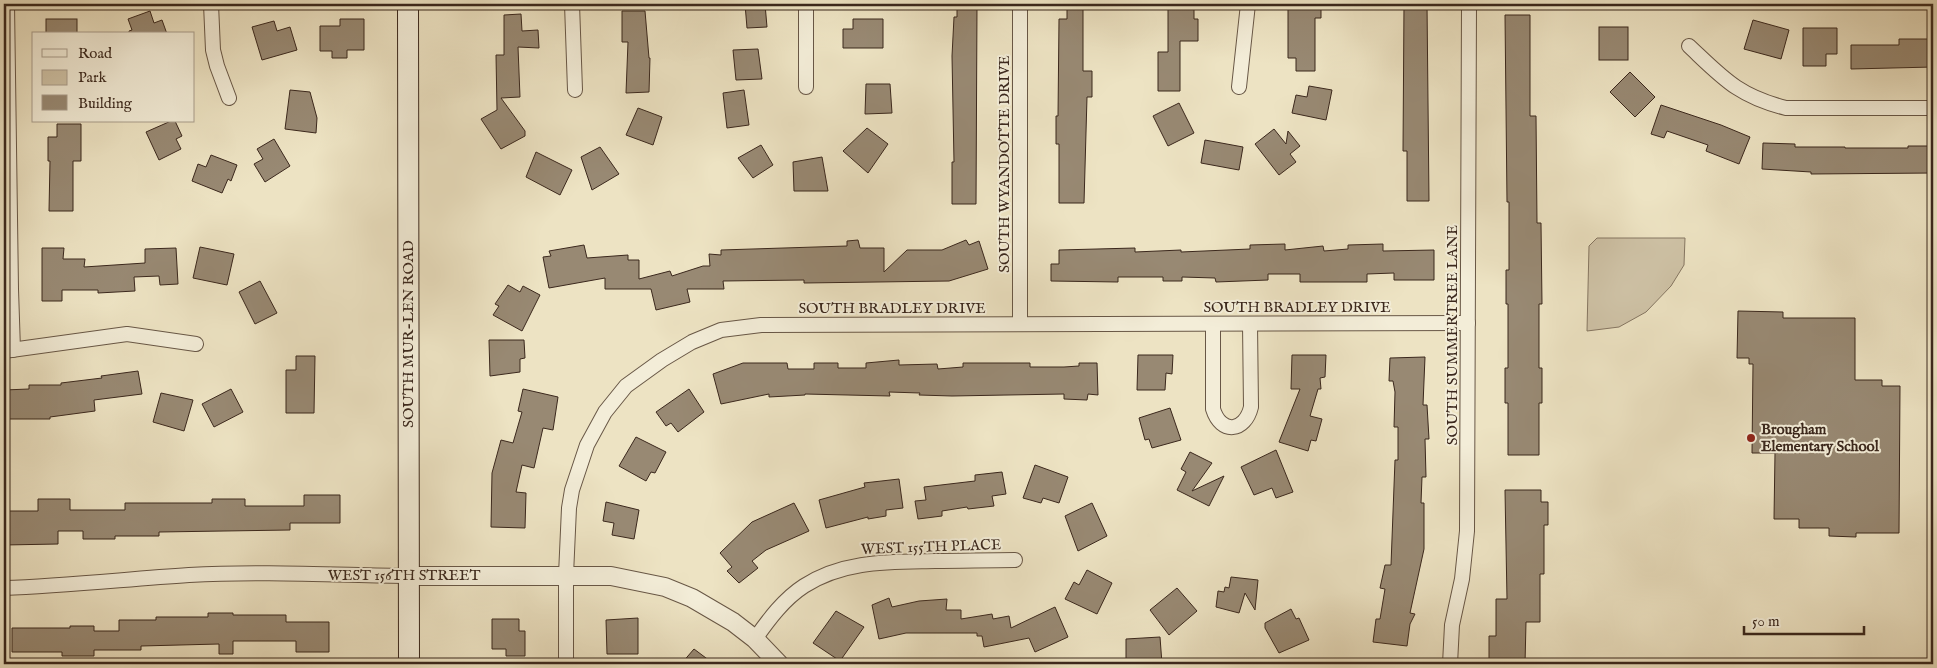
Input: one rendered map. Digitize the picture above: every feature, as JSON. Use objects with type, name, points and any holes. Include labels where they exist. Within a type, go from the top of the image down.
[{"type":"main road","name":"SOUTH MUR-LEN ROAD","points":[[408,4],[409,664]]},
{"type":"street","points":[[7,4],[10,289],[8,350],[126,334],[196,344]]},
{"type":"street","points":[[211,4],[217,66],[229,98]]},
{"type":"street","points":[[572,4],[575,90]]},
{"type":"street","points":[[806,4],[806,87]]},
{"type":"street","name":"SOUTH WYANDOTTE DRIVE","points":[[1020,4],[1020,324]]},
{"type":"street","points":[[1238,87],[1248,4]]},
{"type":"street","name":"SOUTH SUMMERTREE LANE","points":[[1450,664],[1452,625],[1462,579],[1467,530],[1469,4]]},
{"type":"street","points":[[1689,46],[1723,78],[1742,92],[1762,102],[1786,108],[1933,108]]},
{"type":"street","name":"SOUTH BRADLEY DRIVE","points":[[566,664],[567,528],[572,490],[591,437],[605,412],[626,386],[662,360],[692,342],[721,330],[761,325],[1468,323]]},
{"type":"street","points":[[1213,324],[1213,409],[1217,420],[1226,426],[1235,427],[1243,423],[1251,407],[1250,324]]},
{"type":"street","name":"WEST 155TH PLACE","points":[[755,638],[786,601],[804,586],[844,568],[884,562],[1015,560]]},
{"type":"street","name":"WEST 156TH STREET","points":[[4,588],[71,586],[189,575],[262,573],[409,576],[612,576],[665,587],[692,598],[734,622],[755,638],[779,664]]},
{"type":"green space","points":[[1597,238],[1685,238],[1684,265],[1671,286],[1646,312],[1619,327],[1587,331],[1589,246]]},
{"type":"building","points":[[745,4],[765,4],[767,27],[747,28]]},
{"type":"building","points":[[1067,4],[1083,4],[1083,71],[1092,71],[1092,97],[1087,97],[1084,203],[1059,203],[1059,144],[1056,144],[1056,116],[1058,116],[1059,19],[1067,19]]},
{"type":"building","points":[[1288,4],[1321,4],[1321,18],[1315,18],[1315,71],[1296,71],[1296,58],[1288,58]]},
{"type":"building","points":[[1404,4],[1427,4],[1429,201],[1407,201],[1407,151],[1403,151]]},
{"type":"building","points":[[957,5],[977,5],[976,204],[952,204],[952,162],[954,162],[952,56],[954,17],[957,17]]},
{"type":"building","points":[[1168,8],[1194,9],[1194,19],[1198,19],[1198,41],[1180,41],[1180,91],[1158,91],[1158,52],[1168,52]]},
{"type":"building","points":[[150,11],[154,23],[162,20],[166,32],[129,32],[132,30],[128,19]]},
{"type":"building","points":[[622,11],[645,11],[650,58],[649,92],[626,93],[628,42],[622,42]]},
{"type":"building","points":[[521,14],[522,31],[538,30],[539,48],[518,47],[520,97],[501,98],[525,131],[525,136],[501,149],[481,119],[497,110],[496,55],[504,55],[504,15]]},
{"type":"building","points":[[1505,15],[1530,15],[1530,116],[1536,116],[1537,223],[1541,223],[1542,304],[1539,304],[1539,368],[1542,368],[1542,403],[1539,403],[1539,455],[1508,455],[1508,403],[1505,403],[1505,368],[1508,368],[1506,270],[1509,270],[1509,202],[1507,202]]},
{"type":"building","points":[[46,19],[77,19],[77,32],[46,32]]},
{"type":"building","points":[[340,19],[364,19],[364,50],[347,50],[347,58],[332,58],[332,51],[320,51],[320,26],[340,26]]},
{"type":"building","points":[[853,19],[883,19],[883,48],[843,48],[843,29],[853,29]]},
{"type":"building","points":[[1753,20],[1789,30],[1781,59],[1744,49]]},
{"type":"building","points":[[274,21],[277,31],[290,27],[297,50],[262,60],[252,27]]},
{"type":"building","points":[[1599,27],[1628,27],[1628,60],[1599,60]]},
{"type":"building","points":[[1803,28],[1837,28],[1837,54],[1826,54],[1826,66],[1803,66]]},
{"type":"building","points":[[1899,39],[1933,39],[1933,67],[1851,69],[1851,45],[1899,45]]},
{"type":"building","points":[[758,49],[762,79],[736,80],[733,50]]},
{"type":"building","points":[[1630,72],[1655,97],[1635,117],[1610,92]]},
{"type":"building","points":[[866,84],[890,84],[892,113],[865,114]]},
{"type":"building","points":[[1309,86],[1332,90],[1326,120],[1292,113],[1296,95],[1307,97]]},
{"type":"building","points":[[290,90],[310,92],[317,118],[316,133],[285,129]]},
{"type":"building","points":[[744,90],[749,125],[727,128],[723,93]]},
{"type":"building","points":[[1179,103],[1194,133],[1168,146],[1153,116]]},
{"type":"building","points":[[1661,105],[1750,137],[1739,164],[1706,151],[1708,145],[1667,131],[1664,138],[1651,134]]},
{"type":"building","points":[[638,108],[662,117],[653,145],[626,135]]},
{"type":"building","points":[[169,122],[175,122],[182,136],[176,139],[181,149],[159,160],[146,132]]},
{"type":"building","points":[[57,124],[81,124],[81,161],[73,161],[73,211],[49,211],[50,161],[48,161],[48,137],[57,137]]},
{"type":"building","points":[[867,128],[888,144],[868,173],[843,151]]},
{"type":"building","points":[[1274,129],[1286,144],[1288,131],[1300,146],[1290,154],[1296,162],[1279,175],[1255,144]]},
{"type":"building","points":[[274,139],[290,166],[265,182],[254,164],[263,159],[257,149]]},
{"type":"building","points":[[1205,140],[1243,147],[1239,170],[1201,163]]},
{"type":"building","points":[[1763,143],[1795,144],[1795,147],[1845,148],[1933,146],[1933,173],[1811,174],[1811,172],[1762,169]]},
{"type":"building","points":[[761,145],[773,165],[753,178],[738,158]]},
{"type":"building","points":[[600,147],[619,174],[592,190],[581,157]]},
{"type":"building","points":[[536,152],[572,170],[560,195],[526,177]]},
{"type":"building","points":[[211,155],[237,165],[231,181],[228,179],[222,193],[192,181],[198,164],[206,167]]},
{"type":"building","points":[[822,157],[828,191],[794,191],[793,162]]},
{"type":"building","points":[[858,240],[860,248],[884,248],[884,272],[907,250],[942,250],[966,240],[969,245],[979,241],[988,269],[949,281],[804,283],[804,280],[723,281],[724,289],[687,289],[690,302],[656,310],[651,289],[605,289],[605,278],[549,288],[543,257],[551,256],[549,251],[584,245],[587,258],[628,255],[628,260],[639,260],[639,279],[670,271],[672,276],[703,266],[710,266],[709,254],[721,255],[721,250],[847,246],[847,241]]},
{"type":"building","points":[[1285,244],[1285,250],[1323,246],[1324,251],[1348,249],[1348,245],[1383,244],[1383,251],[1434,250],[1434,280],[1394,280],[1394,273],[1367,274],[1367,282],[1300,282],[1300,274],[1268,274],[1268,280],[1216,282],[1215,278],[1182,277],[1182,281],[1163,281],[1163,277],[1118,277],[1118,282],[1051,281],[1051,264],[1059,264],[1059,250],[1135,248],[1135,252],[1181,250],[1181,252],[1250,249],[1250,245]]},
{"type":"building","points":[[200,247],[234,254],[227,285],[193,278]]},
{"type":"building","points":[[42,248],[64,248],[63,259],[85,259],[84,267],[145,263],[145,249],[176,248],[178,284],[160,285],[159,276],[134,277],[135,291],[98,293],[98,290],[62,290],[62,301],[42,301]]},
{"type":"building","points":[[260,281],[277,313],[255,324],[239,292]]},
{"type":"building","points":[[508,285],[520,292],[523,286],[540,295],[522,331],[493,315],[499,306],[495,304]]},
{"type":"building","points":[[1738,311],[1783,312],[1783,318],[1855,318],[1855,380],[1882,380],[1882,386],[1900,386],[1899,533],[1856,533],[1856,537],[1829,536],[1829,528],[1799,528],[1799,519],[1774,519],[1775,453],[1752,453],[1753,364],[1749,364],[1749,358],[1737,358]]},
{"type":"building","points":[[489,340],[524,340],[525,358],[520,359],[520,372],[490,376]]},
{"type":"building","points":[[1138,355],[1173,355],[1172,374],[1166,373],[1165,390],[1137,390]]},
{"type":"building","points":[[1292,355],[1326,355],[1325,377],[1320,378],[1321,389],[1318,389],[1310,416],[1322,419],[1316,441],[1311,440],[1308,451],[1279,442],[1300,389],[1291,389]]},
{"type":"building","points":[[296,356],[315,356],[314,413],[286,413],[286,370],[296,370]]},
{"type":"building","points":[[1425,357],[1423,405],[1427,405],[1429,439],[1425,439],[1426,477],[1422,477],[1421,503],[1424,503],[1424,549],[1410,613],[1415,614],[1410,624],[1407,646],[1373,642],[1376,619],[1380,619],[1385,589],[1380,588],[1385,565],[1391,565],[1395,460],[1398,460],[1398,427],[1394,427],[1395,392],[1393,381],[1389,381],[1390,358]]},
{"type":"building","points":[[899,360],[899,365],[937,364],[938,369],[963,367],[963,363],[1030,363],[1030,367],[1064,367],[1079,366],[1079,363],[1097,363],[1098,395],[1088,394],[1087,400],[1064,399],[1064,394],[952,396],[889,392],[890,396],[805,394],[769,397],[769,394],[721,404],[713,374],[743,363],[787,363],[788,369],[814,369],[814,363],[838,363],[838,368],[866,368],[866,363]]},
{"type":"building","points":[[138,371],[142,394],[94,400],[95,411],[50,417],[50,419],[4,419],[4,390],[29,389],[29,385],[61,385],[61,383]]},
{"type":"building","points":[[231,389],[243,412],[214,427],[202,404]]},
{"type":"building","points":[[523,389],[558,397],[553,430],[543,428],[534,468],[522,465],[516,492],[526,493],[525,528],[491,527],[492,473],[501,440],[513,443],[522,412],[518,411]]},
{"type":"building","points":[[689,389],[704,412],[678,432],[671,423],[666,426],[656,412]]},
{"type":"building","points":[[161,393],[193,400],[184,431],[153,422]]},
{"type":"building","points":[[1170,408],[1181,440],[1152,448],[1149,439],[1145,440],[1139,418]]},
{"type":"building","points":[[636,437],[666,452],[655,473],[651,472],[646,481],[619,466]]},
{"type":"building","points":[[1276,450],[1293,492],[1276,498],[1272,488],[1254,495],[1241,467]]},
{"type":"building","points":[[1190,452],[1212,463],[1192,491],[1224,476],[1209,506],[1177,490],[1186,472],[1181,469]]},
{"type":"building","points":[[1035,465],[1068,477],[1059,503],[1043,498],[1041,503],[1023,498]]},
{"type":"building","points":[[1002,472],[1006,494],[992,496],[994,506],[968,509],[967,507],[942,511],[942,516],[918,519],[915,501],[926,500],[924,487],[975,481],[975,475]]},
{"type":"building","points":[[899,479],[903,508],[886,510],[886,516],[868,519],[868,517],[826,528],[819,500],[865,487],[864,483]]},
{"type":"building","points":[[1505,490],[1541,490],[1541,502],[1548,502],[1548,525],[1544,525],[1544,574],[1540,574],[1540,622],[1526,622],[1525,664],[1489,664],[1489,636],[1496,636],[1496,599],[1507,599]]},
{"type":"building","points":[[304,495],[340,495],[340,523],[290,523],[290,530],[159,532],[159,536],[115,536],[115,539],[83,539],[83,531],[58,531],[58,544],[4,545],[4,511],[38,511],[38,499],[70,499],[70,510],[125,510],[125,503],[212,503],[212,499],[245,499],[245,506],[304,506]]},
{"type":"building","points":[[606,502],[639,510],[634,539],[612,535],[614,523],[603,521]]},
{"type":"building","points":[[794,503],[809,531],[766,550],[752,561],[758,568],[739,583],[727,571],[732,567],[720,553],[752,522]]},
{"type":"building","points":[[1092,503],[1107,536],[1078,551],[1065,516]]},
{"type":"building","points":[[1087,570],[1112,583],[1097,614],[1065,599],[1074,582],[1079,585]]},
{"type":"building","points":[[1231,577],[1258,580],[1255,610],[1245,593],[1239,613],[1216,607],[1218,591],[1224,592],[1225,587],[1229,588]]},
{"type":"building","points":[[1177,588],[1197,611],[1169,635],[1150,610]]},
{"type":"building","points":[[889,598],[892,607],[919,601],[947,599],[946,610],[961,610],[961,619],[992,614],[993,619],[1009,616],[1011,628],[1055,607],[1068,637],[1035,652],[1029,638],[984,647],[982,636],[977,636],[977,633],[906,633],[879,639],[872,605]]},
{"type":"building","points":[[1291,609],[1296,619],[1299,618],[1309,640],[1279,653],[1265,628],[1265,623]]},
{"type":"building","points":[[836,611],[864,627],[840,661],[813,643]]},
{"type":"building","points":[[208,613],[286,615],[286,622],[329,622],[329,652],[296,652],[296,641],[233,641],[233,654],[219,654],[219,644],[141,646],[141,650],[94,650],[94,656],[62,656],[62,652],[12,652],[12,628],[94,626],[94,631],[119,631],[119,620],[156,620],[156,617],[208,617]]},
{"type":"building","points":[[638,618],[638,654],[607,654],[606,620]]},
{"type":"building","points":[[492,619],[519,619],[519,631],[525,631],[525,656],[506,656],[506,649],[492,649]]},
{"type":"building","points":[[1160,637],[1162,664],[1126,664],[1126,639]]},
{"type":"building","points":[[694,649],[714,664],[681,664]]},
{"type":"place","name":"Brougham Elementary School","points":[[1751,438]]}]
